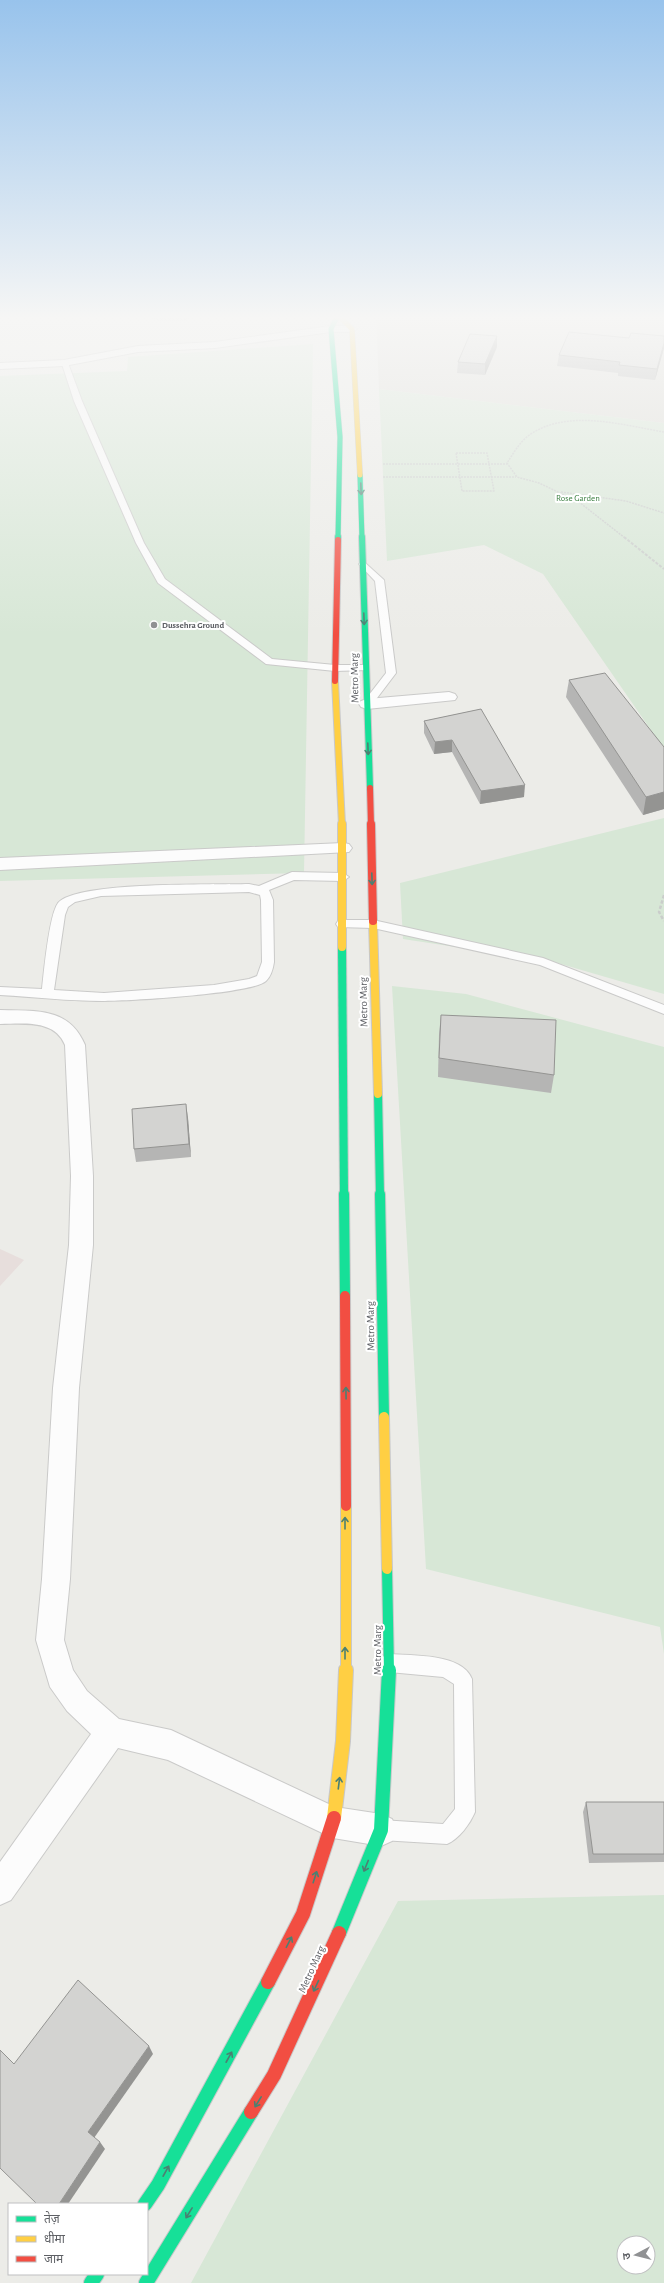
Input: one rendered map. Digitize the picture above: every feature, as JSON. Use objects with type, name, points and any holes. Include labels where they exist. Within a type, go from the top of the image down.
[{"type":"street","name":"Metro Marg","points":[[146,2203],[158,2185],[231,2053],[303,1914],[333,1822],[340,1782],[345,1684],[346,1421],[342,924],[343,848],[335,668],[340,437],[339,422]]},
{"type":"street","name":"Metro Marg","points":[[146,2283],[274,2075],[325,1967],[381,1830],[390,1662],[373,924],[358,422]]},
{"type":"street","points":[[367,704],[449,697]]},
{"type":"street","points":[[0,864],[343,848]]},
{"type":"street","points":[[0,1017],[52,1020],[66,1028],[73,1035],[75,1045],[82,1176],[81,1245],[66,1388],[56,1579],[50,1640],[60,1677],[77,1701],[111,1732],[171,1745],[333,1822],[381,1830]]},
{"type":"street","points":[[0,1889],[111,1732]]},
{"type":"lane","points":[[88,422],[140,543],[161,580],[269,662],[335,668],[366,668]]},
{"type":"lane","points":[[363,564],[380,580],[391,673],[367,704]]},
{"type":"lane","points":[[260,890],[292,876],[343,877]]},
{"type":"lane","points":[[0,991],[47,995],[104,997],[238,986],[261,979],[266,972],[268,962],[267,900],[265,893],[260,890],[249,888],[101,892],[70,899],[63,905],[59,915],[47,995]]},
{"type":"lane","points":[[342,924],[373,924],[543,962],[664,1010]]},
{"type":"lane","points":[[381,1830],[447,1834],[465,1812],[463,1679],[446,1668],[390,1662]]},
{"type":"path","points":[[507,464],[529,435],[566,422]]},
{"type":"path","points":[[594,422],[664,432]]},
{"type":"path","points":[[456,453],[487,453],[494,491],[462,491],[458,465],[456,453]]},
{"type":"path","points":[[360,463],[458,465],[507,464]]},
{"type":"path","points":[[507,464],[516,477]]},
{"type":"path","points":[[360,477],[516,477],[539,483],[579,502],[600,516],[664,569]]},
{"type":"path","points":[[559,492],[597,495],[647,506],[664,513]]},
{"type":"path","points":[[664,895],[659,912],[664,921]]},
{"type":"shaded area","points":[[0,1249],[24,1260],[0,1286]]},
{"type":"green space","name":"Dussehra Ground","points":[[0,422],[312,422],[304,873],[0,881]]},
{"type":"green space","name":"Rose Garden","points":[[381,422],[652,422],[664,423],[664,749],[543,574],[484,545],[387,561]]},
{"type":"green space","points":[[664,818],[664,994],[554,962],[403,939],[400,883]]},
{"type":"green space","points":[[392,986],[466,994],[664,1047],[664,1654],[660,1627],[426,1569]]},
{"type":"green space","points":[[664,1895],[664,2283],[191,2283],[398,1901]]},
{"type":"building","points":[[605,673],[664,747],[664,792],[646,797],[569,680]]},
{"type":"building","points":[[481,709],[525,785],[481,791],[452,740],[435,742],[424,721]]},
{"type":"building","points":[[441,1015],[556,1020],[554,1075],[439,1058]]},
{"type":"building","points":[[186,1104],[189,1144],[134,1149],[132,1109]]},
{"type":"building","points":[[586,1802],[664,1802],[664,1854],[593,1854]]},
{"type":"building","points":[[78,1980],[149,2046],[88,2132],[100,2142],[60,2203],[36,2203],[0,2168],[0,2050],[14,2064]]},
{"type":"traffic: fast","points":[[338,540],[340,437],[339,422]]},
{"type":"traffic: fast","points":[[360,475],[370,788]]},
{"type":"traffic: fast","points":[[342,947],[345,1296]]},
{"type":"traffic: fast","points":[[378,1094],[384,1417]]},
{"type":"traffic: fast","points":[[339,1933],[381,1830],[389,1663],[387,1569]]},
{"type":"traffic: fast","points":[[146,2203],[158,2185],[268,1982]]},
{"type":"traffic: fast","points":[[146,2283],[251,2112]]},
{"type":"traffic: fast","points":[[91,2283],[96,2275]]},
{"type":"traffic: slow","points":[[357,422],[360,475]]},
{"type":"traffic: slow","points":[[335,681],[343,848],[342,947]]},
{"type":"traffic: slow","points":[[373,921],[378,1094]]},
{"type":"traffic: slow","points":[[384,1417],[387,1569]]},
{"type":"traffic: slow","points":[[334,1818],[340,1780],[345,1702],[347,1623],[346,1506]]},
{"type":"traffic: jam","points":[[335,681],[338,540]]},
{"type":"traffic: jam","points":[[370,788],[373,921]]},
{"type":"traffic: jam","points":[[345,1296],[346,1506]]},
{"type":"traffic: jam","points":[[268,1982],[303,1914],[334,1818]]},
{"type":"traffic: jam","points":[[251,2112],[274,2075],[339,1933]]},
{"type":"place","name":"Dussehra Ground","points":[[154,625]]}]
